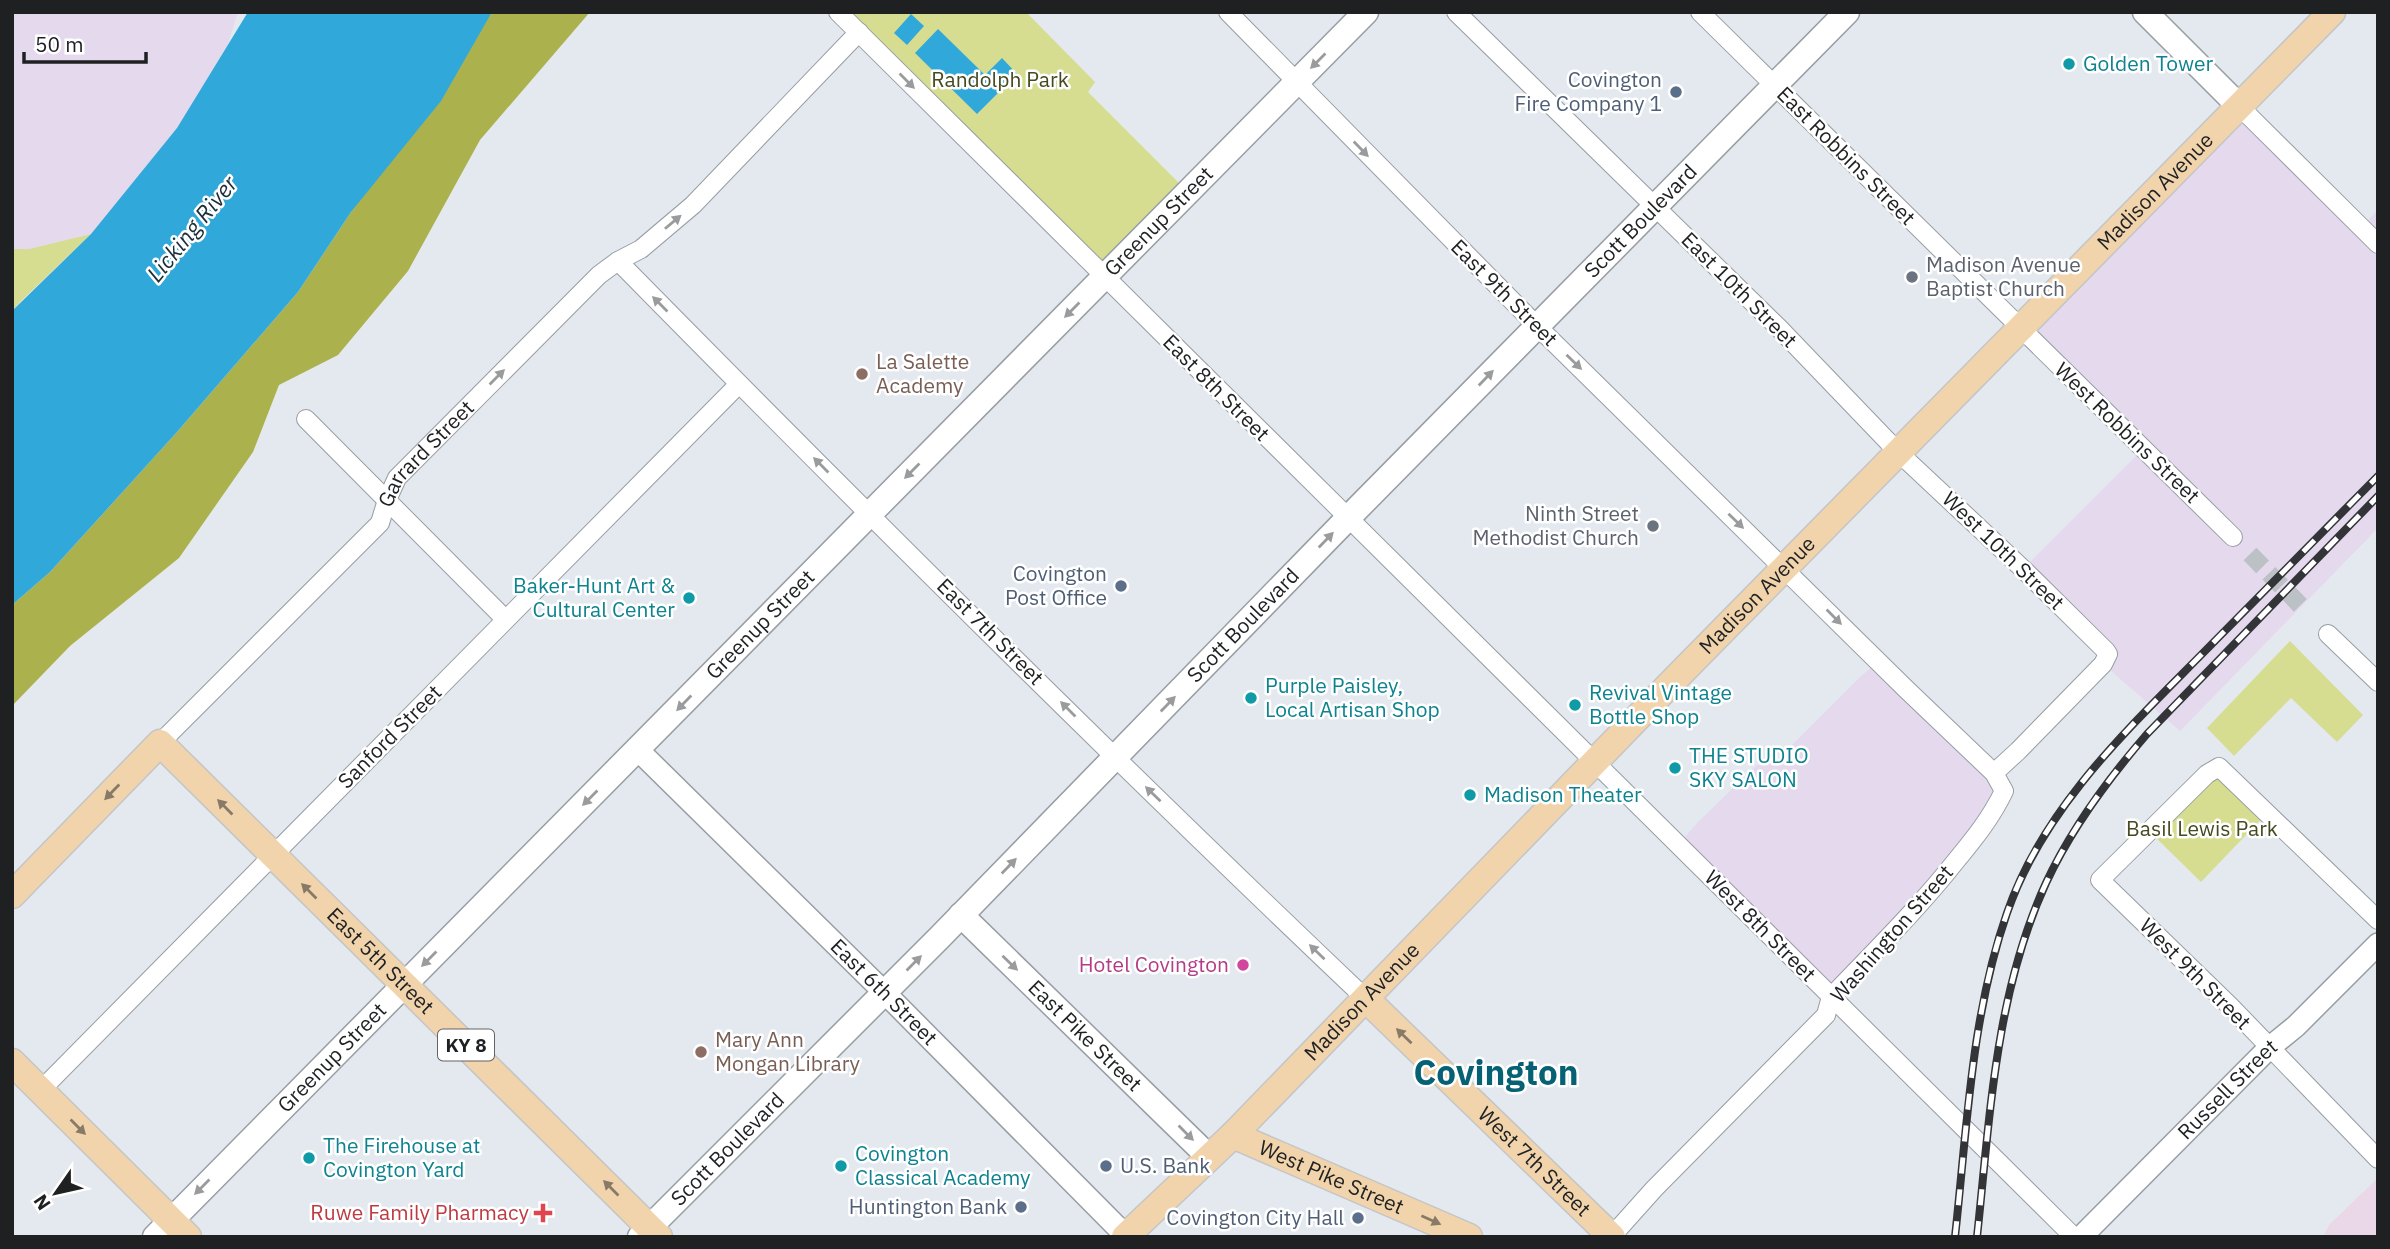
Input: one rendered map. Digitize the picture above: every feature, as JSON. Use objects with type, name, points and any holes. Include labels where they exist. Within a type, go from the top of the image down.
[{"type":"main road","name":"Greenup Street","points":[[171,1231],[403,984],[638,750],[1366,12]]},
{"type":"main road","name":"Scott Boulevard","points":[[649,1234],[1847,12]]},
{"type":"main road","points":[[2145,12],[2239,106]]},
{"type":"main road","name":"Madison Avenue","points":[[1126,1236],[1233,1135],[2332,12]]},
{"type":"main road","name":"East 5th Street","points":[[160,743],[403,984],[649,1234]]},
{"type":"main road","name":"Garrard Street","points":[[12,895],[160,743]]},
{"type":"main road","name":"East Pike Street","points":[[961,915],[1209,1157]]},
{"type":"main road","name":"West 7th Street","points":[[1366,999],[1611,1237]]},
{"type":"main road","points":[[12,1062],[171,1231]]},
{"type":"main road","name":"West Pike Street","points":[[1233,1135],[1469,1237]]},
{"type":"street","name":"East 8th Street","points":[[838,12],[1595,763]]},
{"type":"street","name":"East 9th Street","points":[[1228,12],[1537,326],[1786,569]]},
{"type":"street","name":"East 10th Street","points":[[1456,12],[1779,328],[1899,453]]},
{"type":"street","name":"East Robbins Street","points":[[1700,12],[2020,329]]},
{"type":"street","name":"Garrard Street","points":[[160,743],[380,523],[397,478],[600,275],[640,249],[693,205],[859,32]]},
{"type":"street","points":[[2239,106],[2378,244]]},
{"type":"street","name":"East 7th Street","points":[[618,261],[1116,757],[1366,999]]},
{"type":"street","name":"West Robbins Street","points":[[2020,329],[2233,537]]},
{"type":"street","name":"Sanford Street","points":[[41,1090],[739,384]]},
{"type":"street","points":[[306,419],[505,619]]},
{"type":"street","name":"West 10th Street","points":[[1899,453],[2023,569],[2108,654],[2104,664],[1994,773]]},
{"type":"street","points":[[1786,569],[1994,773]]},
{"type":"street","points":[[2328,634],[2378,682]]},
{"type":"street","name":"East 6th Street","points":[[638,750],[885,993],[1126,1236]]},
{"type":"street","name":"West 8th Street","points":[[1595,763],[2074,1237]]},
{"type":"street","name":"West 9th Street","points":[[2378,920],[2220,767],[2207,774],[2100,880],[2378,1159]]},
{"type":"street","name":"Washington Street","points":[[1611,1237],[1826,1015],[1831,997],[1928,896],[1996,808],[2004,791],[1994,773]]},
{"type":"street","name":"Russell Street","points":[[2081,1237],[2378,944]]},
{"type":"shaded area","points":[[12,12],[238,12],[228,44],[177,128],[91,234],[29,249],[12,249]]},
{"type":"shaded area","points":[[2239,106],[2361,227],[2378,210],[2378,528],[2180,731],[2103,664],[2106,651],[2023,569],[2144,448],[2020,329]]},
{"type":"shaded area","points":[[1878,662],[2004,791],[1831,997],[1678,845],[1757,765],[1775,762]]},
{"type":"shaded area","points":[[2378,1178],[2378,1237],[2323,1237],[2329,1225]]},
{"type":"green space","points":[[492,12],[590,12],[480,140],[408,271],[338,355],[279,385],[253,452],[179,558],[70,646],[12,706],[12,605],[50,572],[177,432],[298,292]]},
{"type":"green space","name":"Randolph Park","points":[[838,12],[1026,12],[1095,82],[1088,92],[1188,192],[1104,277]]},
{"type":"green space","points":[[91,234],[12,311],[12,249],[29,249]]},
{"type":"green space","points":[[2290,641],[2363,715],[2337,742],[2291,698],[2234,756],[2207,728]]},
{"type":"green space","name":"Basil Lewis Park","points":[[2219,767],[2267,813],[2201,882],[2150,832]]},
{"type":"water","name":"Licking River","points":[[248,12],[492,12],[441,101],[351,212],[298,292],[177,432],[50,572],[12,605],[12,311],[91,234],[177,128]]},
{"type":"water","points":[[911,14],[924,26],[907,45],[894,33]]},
{"type":"water","points":[[938,29],[985,75],[1002,58],[1017,74],[977,114],[915,53]]},
{"type":"tunnel","points":[[2250,554],[2301,606]]},
{"type":"railway","points":[[1955,1237],[1972,1073],[1985,992],[2007,913],[2042,839],[2090,772],[2117,741],[2378,476]]},
{"type":"railway","points":[[1977,1237],[1991,1102],[2005,1012],[2029,925],[2056,863],[2091,805],[2147,734],[2378,496]]},
{"type":"place","name":"Golden Tower","points":[[2069,64]]},
{"type":"place","name":"Covington Fire Company 1","points":[[1676,92]]},
{"type":"place","name":"Madison Avenue Baptist Church","points":[[1912,277]]},
{"type":"place","name":"La Salette Academy","points":[[862,374]]},
{"type":"place","name":"Ninth Street Methodist Church","points":[[1653,526]]},
{"type":"place","name":"Covington Post Office","points":[[1121,586]]},
{"type":"place","name":"Baker-Hunt Art & Cultural Center","points":[[689,598]]},
{"type":"place","name":"Purple Paisley, Local Artisan Shop","points":[[1251,698]]},
{"type":"place","name":"Revival Vintage Bottle Shop","points":[[1575,705]]},
{"type":"place","name":"THE STUDIO SKY SALON","points":[[1675,768]]},
{"type":"place","name":"Madison Theater","points":[[1470,795]]},
{"type":"place","name":"Hotel Covington","points":[[1243,965]]},
{"type":"place","name":"Mary Ann Mongan Library","points":[[701,1052]]},
{"type":"place","name":"The Firehouse at Covington Yard","points":[[309,1158]]},
{"type":"place","name":"Covington Classical Academy","points":[[841,1166]]},
{"type":"place","name":"U.S. Bank","points":[[1106,1166]]},
{"type":"place","name":"Huntington Bank","points":[[1021,1207]]},
{"type":"place","name":"Ruwe Family Pharmacy","points":[[543,1213]]},
{"type":"place","name":"Covington City Hall","points":[[1358,1218]]},
{"type":"district","name":"Covington","points":[[1496,1073]]}]
